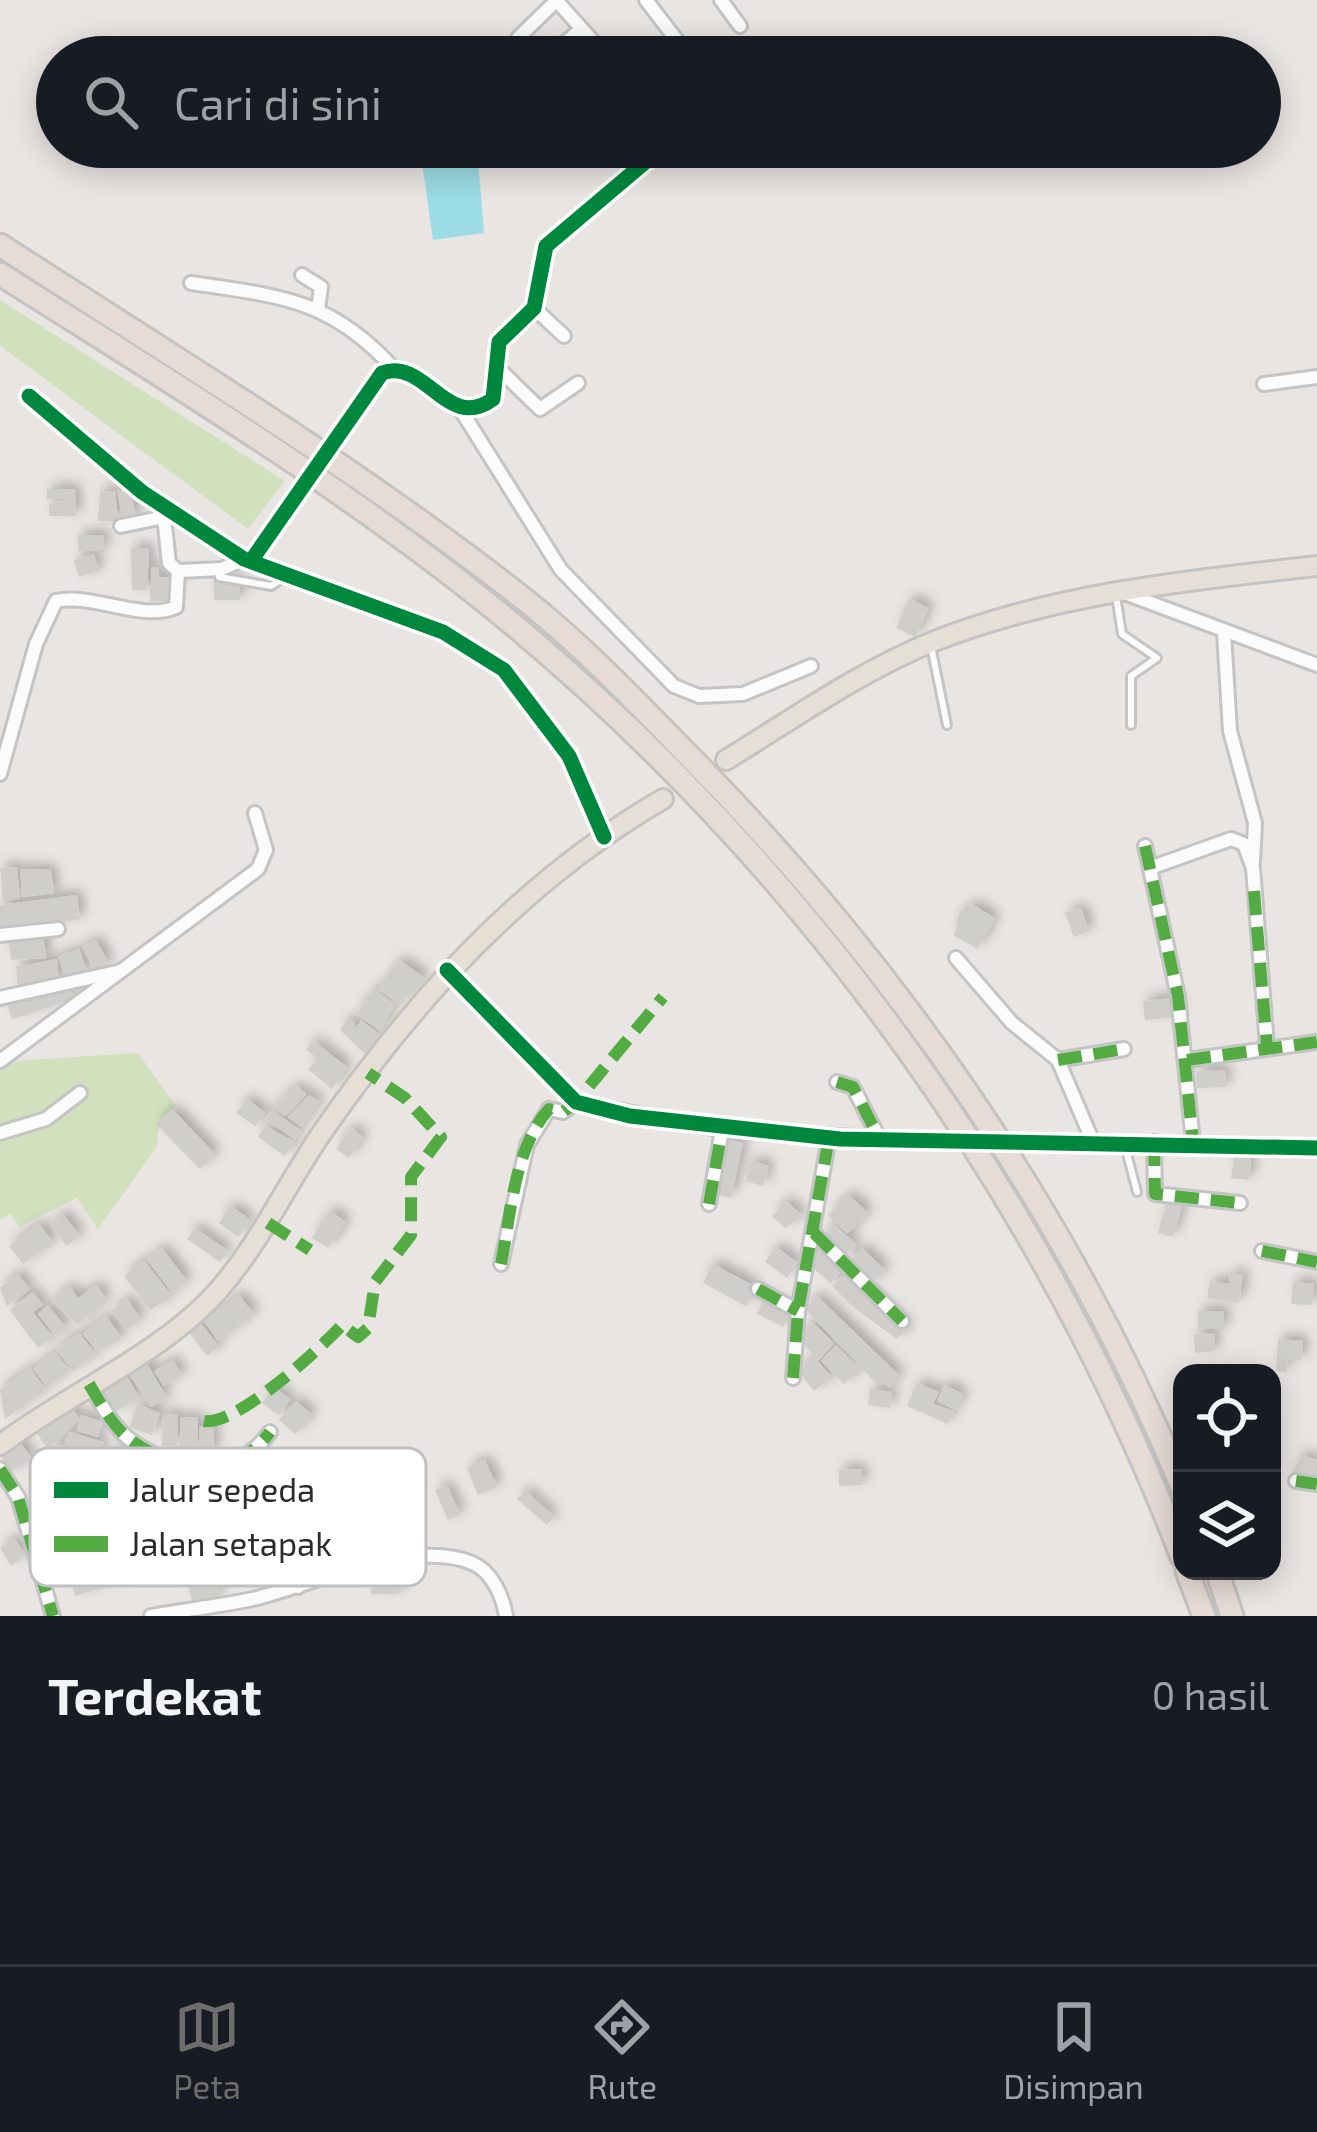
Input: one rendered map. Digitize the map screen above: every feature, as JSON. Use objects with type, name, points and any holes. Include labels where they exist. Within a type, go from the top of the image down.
[{"type":"highway","points":[[0,245],[349,471],[529,604],[753,820],[838,918],[944,1056],[1065,1246],[1175,1472]]},
{"type":"highway","points":[[0,274],[258,438],[413,546],[515,627],[730,829],[813,925],[921,1068],[1044,1258],[1117,1401],[1173,1535]]},
{"type":"highway","points":[[1190,1580],[1203,1613]]},
{"type":"highway","points":[[1220,1580],[1232,1616]]},
{"type":"main road","points":[[726,760],[845,686],[930,643],[1002,617],[1317,566]]},
{"type":"main road","points":[[0,1445],[179,1324],[235,1272],[320,1136],[447,970],[604,837],[663,799]]},
{"type":"street","points":[[646,0],[674,36]]},
{"type":"street","points":[[721,0],[740,26]]},
{"type":"street","points":[[520,36],[556,1],[584,36]]},
{"type":"street","points":[[573,36],[579,31]]},
{"type":"street","points":[[191,283],[295,298],[318,308],[359,330],[394,369],[459,406],[475,409],[493,399],[501,339],[534,308],[539,263],[552,238],[638,168]]},
{"type":"street","points":[[302,275],[321,287],[318,308]]},
{"type":"street","points":[[534,308],[564,336]]},
{"type":"street","points":[[497,367],[539,410],[578,383]]},
{"type":"street","points":[[167,514],[169,562],[178,571],[222,569],[251,556],[374,382],[394,369]]},
{"type":"street","points":[[1264,384],[1317,377]]},
{"type":"street","points":[[29,396],[167,514],[288,574],[443,632],[504,670],[568,755],[604,837]]},
{"type":"street","points":[[459,406],[561,570],[674,686],[699,696],[743,694],[811,666]]},
{"type":"street","points":[[121,526],[167,514]]},
{"type":"street","points":[[0,774],[36,644],[56,601],[173,610],[178,571]]},
{"type":"street","points":[[1121,595],[1317,665]]},
{"type":"street","points":[[1224,633],[1230,731],[1255,823],[1252,868],[1267,1046]]},
{"type":"street","points":[[0,1061],[264,862],[266,850],[255,812]]},
{"type":"street","points":[[1150,868],[1231,839],[1244,844],[1252,868]]},
{"type":"street","points":[[1145,846],[1187,1060],[1192,1142]]},
{"type":"street","points":[[0,935],[58,929]]},
{"type":"street","points":[[956,958],[1012,1023],[1058,1060],[1093,1142]]},
{"type":"street","points":[[447,970],[576,1102],[722,1130],[829,1138],[1317,1148]]},
{"type":"street","points":[[0,998],[121,971]]},
{"type":"street","points":[[1187,1060],[1317,1042]]},
{"type":"street","points":[[1058,1060],[1124,1049]]},
{"type":"street","points":[[837,1082],[853,1087],[880,1140]]},
{"type":"street","points":[[0,1132],[46,1120],[80,1093]]},
{"type":"street","points":[[501,1264],[527,1145],[549,1109],[563,1112],[576,1102]]},
{"type":"street","points":[[709,1204],[722,1130]]},
{"type":"street","points":[[793,1378],[798,1311],[829,1138]]},
{"type":"street","points":[[1154,1142],[1155,1194],[1240,1203]]},
{"type":"street","points":[[814,1234],[902,1321]]},
{"type":"street","points":[[1262,1251],[1317,1262]]},
{"type":"street","points":[[758,1289],[798,1311]]},
{"type":"street","points":[[89,1384],[127,1437],[146,1448]]},
{"type":"street","points":[[258,1448],[270,1432]]},
{"type":"street","points":[[0,1469],[18,1497],[30,1538]]},
{"type":"street","points":[[1296,1481],[1317,1484]]},
{"type":"street","points":[[426,1560],[472,1563],[502,1598],[506,1616]]},
{"type":"street","points":[[44,1586],[53,1616]]},
{"type":"street","points":[[151,1616],[301,1586]]},
{"type":"lane","points":[[219,577],[271,586],[288,574]]},
{"type":"lane","points":[[1121,595],[1122,634],[1157,658],[1156,664],[1131,676],[1131,725]]},
{"type":"lane","points":[[930,643],[946,725]]},
{"type":"lane","points":[[1124,1142],[1137,1192]]},
{"type":"green space","points":[[0,300],[285,481],[248,529],[0,346]]},
{"type":"green space","points":[[138,1053],[176,1106],[160,1121],[156,1148],[98,1229],[77,1198],[19,1227],[11,1214],[0,1220],[0,1067],[24,1060]]},
{"type":"water","points":[[423,168],[479,168],[484,233],[433,240]]},
{"type":"building","points":[[47,489],[75,489],[76,516],[49,516],[49,504],[67,499],[47,499]]},
{"type":"building","points":[[117,490],[130,490],[137,521],[123,521]]},
{"type":"building","points":[[100,491],[115,491],[118,521],[98,521]]},
{"type":"building","points":[[78,535],[104,535],[104,551],[78,551]]},
{"type":"building","points":[[131,548],[149,548],[147,590],[132,590]]},
{"type":"building","points":[[94,554],[99,571],[79,577],[74,560]]},
{"type":"building","points":[[151,567],[159,567],[159,577],[175,577],[173,601],[150,601],[150,588],[159,588],[151,586]]},
{"type":"building","points":[[214,580],[240,580],[240,600],[214,600]]},
{"type":"building","points":[[910,599],[929,608],[915,637],[896,628]]},
{"type":"building","points":[[17,867],[20,898],[3,900],[0,868]]},
{"type":"building","points":[[20,869],[51,870],[54,893],[22,897]]},
{"type":"building","points":[[77,895],[80,919],[8,931],[6,925],[6,931],[0,932],[0,905]]},
{"type":"building","points":[[971,904],[995,918],[978,949],[954,936],[960,910],[966,913]]},
{"type":"building","points":[[1081,908],[1089,931],[1074,937],[1065,913]]},
{"type":"building","points":[[43,933],[46,958],[11,960],[8,937]]},
{"type":"building","points":[[96,940],[109,964],[95,971],[82,947]]},
{"type":"building","points":[[79,949],[88,973],[67,981],[58,957]]},
{"type":"building","points":[[57,959],[59,983],[18,989],[16,967]]},
{"type":"building","points":[[399,960],[425,978],[398,1004],[378,990]]},
{"type":"building","points":[[69,984],[74,999],[12,1019],[7,1004]]},
{"type":"building","points":[[374,989],[395,1004],[380,1031],[356,1014]]},
{"type":"building","points":[[1175,998],[1177,1017],[1145,1020],[1143,1001]]},
{"type":"building","points":[[348,1018],[355,1023],[352,1033],[361,1020],[380,1034],[365,1054],[340,1030]]},
{"type":"building","points":[[313,1041],[347,1067],[332,1089],[308,1069],[319,1059],[306,1050]]},
{"type":"building","points":[[1225,1070],[1226,1087],[1197,1088],[1196,1071]]},
{"type":"building","points":[[296,1086],[307,1094],[286,1116],[273,1108]]},
{"type":"building","points":[[309,1095],[320,1102],[301,1126],[288,1117]]},
{"type":"building","points":[[247,1099],[265,1113],[255,1126],[236,1113]]},
{"type":"building","points":[[172,1109],[215,1154],[200,1169],[156,1124]]},
{"type":"building","points":[[272,1110],[301,1131],[295,1140],[265,1119]]},
{"type":"building","points":[[265,1126],[295,1142],[285,1156],[258,1137]]},
{"type":"building","points":[[351,1128],[363,1137],[349,1158],[336,1149]]},
{"type":"building","points":[[725,1139],[743,1143],[731,1198],[717,1195]]},
{"type":"building","points":[[1234,1156],[1251,1158],[1249,1180],[1231,1178]]},
{"type":"building","points":[[752,1161],[769,1166],[763,1186],[745,1181]]},
{"type":"building","points":[[849,1195],[868,1213],[847,1234],[828,1215]]},
{"type":"building","points":[[786,1201],[803,1216],[785,1228],[772,1216]]},
{"type":"building","points":[[1167,1202],[1182,1206],[1173,1237],[1158,1233]]},
{"type":"building","points":[[231,1206],[250,1220],[238,1237],[219,1223]]},
{"type":"building","points":[[330,1211],[346,1222],[328,1248],[312,1238]]},
{"type":"building","points":[[63,1214],[80,1236],[66,1246],[50,1224]]},
{"type":"building","points":[[39,1224],[53,1242],[23,1264],[9,1246]]},
{"type":"building","points":[[834,1224],[856,1244],[844,1257],[822,1237]]},
{"type":"building","points":[[195,1228],[228,1251],[220,1262],[187,1239]]},
{"type":"building","points":[[776,1247],[798,1263],[787,1278],[765,1262]]},
{"type":"building","points":[[162,1248],[187,1281],[172,1293],[147,1260]]},
{"type":"building","points":[[862,1248],[885,1270],[871,1284],[848,1262]]},
{"type":"building","points":[[821,1252],[842,1270],[830,1283],[810,1265]]},
{"type":"building","points":[[144,1260],[172,1296],[150,1310],[124,1276]]},
{"type":"building","points":[[713,1264],[756,1287],[746,1306],[703,1283]]},
{"type":"building","points":[[845,1273],[908,1329],[897,1339],[852,1306],[832,1286]]},
{"type":"building","points":[[1230,1273],[1243,1275],[1239,1303],[1207,1298],[1210,1281],[1229,1284]]},
{"type":"building","points":[[18,1274],[30,1289],[7,1306],[0,1288]]},
{"type":"building","points":[[1293,1282],[1314,1284],[1312,1305],[1291,1304]]},
{"type":"building","points":[[96,1285],[106,1298],[78,1325],[51,1301],[70,1287],[78,1298]]},
{"type":"building","points":[[33,1292],[43,1305],[33,1312],[53,1337],[38,1348],[10,1310]]},
{"type":"building","points":[[239,1295],[254,1314],[218,1341],[204,1321]]},
{"type":"building","points":[[817,1296],[900,1376],[889,1387],[882,1381],[878,1385],[805,1309]]},
{"type":"building","points":[[765,1298],[791,1311],[783,1327],[757,1314]]},
{"type":"building","points":[[127,1299],[141,1319],[126,1330],[111,1311]]},
{"type":"building","points":[[48,1305],[66,1328],[55,1336],[38,1314]]},
{"type":"building","points":[[1198,1311],[1224,1311],[1224,1329],[1198,1329]]},
{"type":"building","points":[[106,1316],[122,1338],[97,1352],[83,1334]]},
{"type":"building","points":[[197,1318],[219,1347],[207,1356],[185,1327]]},
{"type":"building","points":[[812,1322],[834,1343],[818,1361],[831,1377],[814,1391],[798,1371],[815,1357],[799,1339]]},
{"type":"building","points":[[79,1333],[96,1354],[73,1371],[56,1350]]},
{"type":"building","points":[[1214,1333],[1215,1351],[1195,1353],[1194,1334]]},
{"type":"building","points":[[1278,1339],[1303,1341],[1302,1360],[1288,1359],[1287,1372],[1276,1364]]},
{"type":"building","points":[[836,1345],[860,1368],[844,1384],[821,1361]]},
{"type":"building","points":[[55,1352],[70,1370],[47,1387],[33,1369]]},
{"type":"building","points":[[145,1360],[167,1398],[151,1407],[127,1371]]},
{"type":"building","points":[[173,1360],[182,1375],[164,1386],[154,1371]]},
{"type":"building","points":[[30,1368],[46,1389],[5,1419],[0,1390]]},
{"type":"building","points":[[126,1375],[139,1397],[113,1413],[99,1390]]},
{"type":"building","points":[[917,1383],[939,1392],[933,1404],[953,1411],[948,1424],[907,1406]]},
{"type":"building","points":[[944,1385],[963,1394],[956,1410],[937,1401]]},
{"type":"building","points":[[273,1387],[290,1399],[279,1415],[262,1403]]},
{"type":"building","points":[[870,1389],[892,1392],[890,1408],[868,1405]]},
{"type":"building","points":[[296,1401],[312,1415],[295,1434],[279,1420]]},
{"type":"building","points":[[67,1402],[80,1419],[50,1448],[33,1427]]},
{"type":"building","points":[[138,1404],[160,1413],[152,1435],[130,1427]]},
{"type":"building","points":[[163,1414],[178,1415],[177,1446],[162,1446]]},
{"type":"building","points":[[81,1415],[103,1422],[98,1437],[77,1431]]},
{"type":"building","points":[[181,1417],[198,1418],[197,1448],[179,1448]]},
{"type":"building","points":[[200,1426],[214,1426],[213,1448],[199,1448]]},
{"type":"building","points":[[69,1432],[104,1442],[102,1448],[65,1445]]},
{"type":"building","points":[[17,1438],[30,1460],[7,1474],[0,1451]]},
{"type":"building","points":[[1302,1455],[1317,1460],[1315,1483],[1291,1474]]},
{"type":"building","points":[[485,1460],[497,1487],[478,1495],[467,1468]]},
{"type":"building","points":[[862,1469],[862,1485],[839,1486],[839,1470]]},
{"type":"building","points":[[447,1485],[460,1515],[448,1520],[435,1490]]},
{"type":"building","points":[[525,1491],[554,1517],[547,1525],[517,1499]]},
{"type":"building","points":[[14,1538],[26,1555],[11,1566],[0,1548]]},
{"type":"building","points":[[72,1586],[109,1586],[75,1596]]},
{"type":"building","points":[[189,1586],[218,1586],[220,1596],[192,1602]]},
{"type":"building","points":[[371,1586],[399,1586],[399,1594],[371,1594]]},
{"type":"marked path","points":[[1145,846],[1178,996],[1193,1142]]},
{"type":"marked path","points":[[1254,891],[1267,1046]]},
{"type":"marked path","points":[[501,1264],[521,1162],[537,1125],[549,1109],[563,1112],[576,1102],[663,997]]},
{"type":"marked path","points":[[1187,1060],[1317,1042]]},
{"type":"marked path","points":[[1058,1060],[1124,1049]]},
{"type":"marked path","points":[[204,1421],[218,1420],[255,1400],[342,1325],[358,1337],[368,1328],[375,1282],[411,1235],[411,1177],[441,1137],[405,1098],[368,1073]]},
{"type":"marked path","points":[[837,1082],[853,1087],[880,1140]]},
{"type":"marked path","points":[[709,1204],[722,1130]]},
{"type":"marked path","points":[[793,1378],[798,1311],[829,1138]]},
{"type":"marked path","points":[[1154,1142],[1155,1194],[1240,1203]]},
{"type":"marked path","points":[[268,1223],[310,1250]]},
{"type":"marked path","points":[[814,1233],[902,1321]]},
{"type":"marked path","points":[[1262,1251],[1317,1262]]},
{"type":"marked path","points":[[758,1289],[798,1311]]},
{"type":"marked path","points":[[89,1384],[111,1420],[143,1448]]},
{"type":"marked path","points":[[255,1448],[270,1432]]},
{"type":"marked path","points":[[0,1469],[18,1497],[30,1538]]},
{"type":"marked path","points":[[1296,1481],[1317,1484]]},
{"type":"marked path","points":[[44,1586],[53,1616]]},
{"type":"cycle path","points":[[251,561],[382,373],[411,375],[462,407],[477,407],[493,399],[499,342],[534,308],[546,246],[638,168]]},
{"type":"cycle path","points":[[29,396],[142,492],[244,559],[443,632],[504,670],[569,756],[604,837]]},
{"type":"cycle path","points":[[447,970],[576,1102],[630,1116],[840,1139],[1317,1148]]}]
